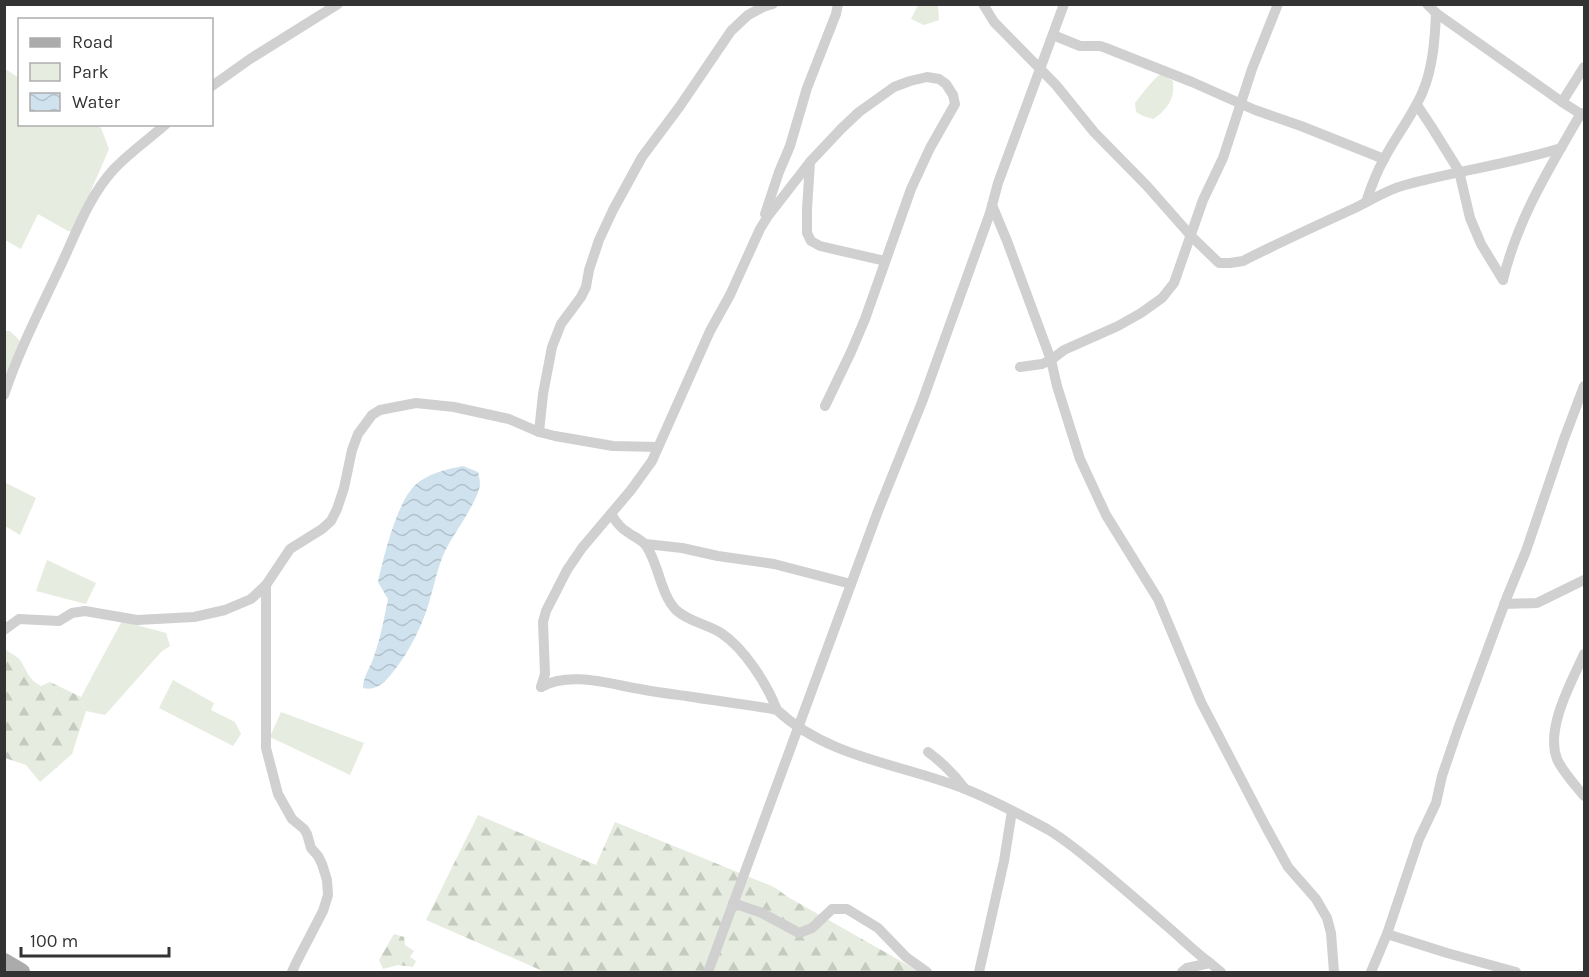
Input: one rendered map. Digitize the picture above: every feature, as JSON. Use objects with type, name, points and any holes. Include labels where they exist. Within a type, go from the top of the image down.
[{"type":"main road","points":[[4,962],[21,972]]},
{"type":"street","points":[[213,85],[250,59],[338,4]]},
{"type":"street","points":[[539,432],[545,377],[552,347],[561,324],[586,287],[599,240],[613,210],[642,157],[731,31],[748,15],[773,4]]},
{"type":"street","points":[[777,710],[608,683],[557,681],[541,687],[545,674],[543,622],[546,610],[567,570],[595,531],[645,472],[658,447],[710,331],[760,229],[838,4]]},
{"type":"street","points":[[983,4],[994,22],[1041,68],[1095,132],[1147,186],[1191,237],[1219,263],[1243,261],[1390,189],[1561,148]]},
{"type":"street","points":[[1020,367],[1042,364],[1064,350],[1118,326],[1162,298],[1174,283],[1203,200],[1223,158],[1252,69],[1278,4]]},
{"type":"street","points":[[1417,105],[1459,171],[1470,218],[1481,244],[1503,280],[1513,244],[1539,184],[1583,114],[1562,102],[1436,13],[1427,4]]},
{"type":"street","points":[[708,972],[878,511],[922,402],[998,183],[1065,5]]},
{"type":"street","points":[[1366,202],[1372,183],[1384,159],[1425,89],[1436,13]]},
{"type":"street","points":[[1053,35],[1080,46],[1106,48],[1241,104],[1384,159]]},
{"type":"street","points":[[1562,102],[1584,67]]},
{"type":"street","points":[[760,229],[810,162],[859,112],[894,87],[910,81],[927,77],[939,79],[946,84],[953,95],[954,104],[911,189],[865,319],[825,406]]},
{"type":"street","points":[[4,395],[40,309],[100,187],[114,169],[164,126]]},
{"type":"street","points":[[810,162],[807,233],[811,240],[820,246],[885,261]]},
{"type":"street","points":[[992,205],[1051,360],[1080,459],[1106,515],[1158,599],[1201,702],[1266,827],[1288,867],[1316,899],[1327,918],[1331,933],[1334,972]]},
{"type":"street","points":[[1371,972],[1387,934],[1419,839],[1436,803],[1442,776],[1458,729],[1526,550],[1584,386]]},
{"type":"street","points":[[4,630],[19,619],[59,621],[72,613],[85,611],[137,620],[194,617],[212,614],[251,599],[266,585],[290,549],[331,521],[344,488],[358,434],[372,415],[380,410],[416,403],[454,407],[502,417],[555,436],[613,446],[658,447]]},
{"type":"street","points":[[611,514],[626,531],[646,544],[774,564],[851,584]]},
{"type":"street","points":[[646,544],[668,599],[674,608],[682,615],[720,632],[738,645],[768,691],[777,710],[786,718],[824,742],[844,751],[966,789],[1050,831],[1078,850],[1221,972]]},
{"type":"street","points":[[1504,604],[1537,603],[1584,580]]},
{"type":"street","points":[[266,585],[266,748],[278,794],[292,819],[304,830],[311,848],[322,864],[327,880],[328,895],[323,911],[292,972]]},
{"type":"street","points":[[1584,654],[1558,712],[1554,743],[1557,759],[1584,796]]},
{"type":"street","points":[[928,752],[942,762],[966,789]]},
{"type":"street","points":[[979,972],[1004,861],[1012,811]]},
{"type":"street","points":[[734,903],[762,913],[799,933],[812,928],[832,909],[848,909],[878,928],[902,953],[927,972]]},
{"type":"street","points":[[1387,934],[1458,957],[1516,972]]},
{"type":"street","points":[[1182,972],[1187,968],[1210,963]]},
{"type":"green space","points":[[918,5],[938,5],[939,20],[924,25],[911,19]]},
{"type":"green space","points":[[4,68],[18,77],[18,126],[99,126],[109,149],[73,232],[38,214],[21,249],[5,240]]},
{"type":"green space","points":[[1161,74],[1173,81],[1173,93],[1166,108],[1153,119],[1136,112],[1135,103]]},
{"type":"green space","points":[[5,331],[10,331],[22,343],[5,381]]},
{"type":"green space","points":[[4,482],[36,498],[20,535],[5,526]]},
{"type":"green space","points":[[47,560],[96,583],[86,604],[36,591]]},
{"type":"green space","points":[[122,621],[166,633],[170,646],[161,652],[105,715],[86,711],[81,697]]},
{"type":"green space","points":[[4,648],[20,660],[30,678],[37,684],[41,686],[50,682],[81,697],[86,711],[72,754],[40,782],[26,765],[5,758]]},
{"type":"green space","points":[[173,680],[214,703],[211,710],[235,722],[241,734],[233,746],[159,708]]},
{"type":"green space","points":[[281,712],[364,743],[350,775],[270,737]]},
{"type":"green space","points":[[478,815],[596,865],[615,822],[774,887],[920,972],[545,972],[426,920]]},
{"type":"green space","points":[[394,934],[404,937],[405,945],[414,951],[410,957],[416,961],[413,967],[398,965],[383,969],[379,960]]},
{"type":"water","points":[[463,466],[478,472],[480,485],[478,492],[445,551],[426,612],[412,644],[386,680],[376,687],[363,688],[364,679],[379,642],[388,599],[378,582],[388,542],[399,512],[412,488],[420,481],[436,473]]}]
